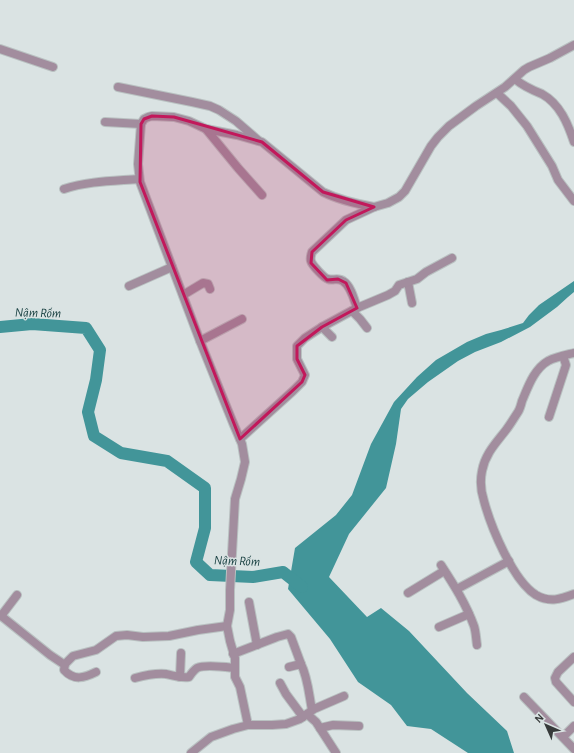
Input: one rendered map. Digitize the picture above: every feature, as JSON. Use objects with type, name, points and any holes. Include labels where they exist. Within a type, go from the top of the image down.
[{"type":"street","points":[[367,328],[355,310],[352,292],[346,283],[338,279],[329,280],[326,278],[311,263],[310,256],[312,252],[346,220],[374,207],[388,204],[406,191],[431,146],[450,126],[497,93],[524,70],[574,45]]},
{"type":"street","points":[[0,49],[53,67]]},
{"type":"street","points":[[515,79],[526,87],[549,99],[557,106],[566,119],[574,142]]},
{"type":"street","points":[[118,87],[210,106],[219,110],[236,121],[318,189],[346,201],[374,207]]},
{"type":"street","points":[[497,93],[511,106],[527,126],[552,166],[558,180],[574,202]]},
{"type":"street","points":[[248,725],[240,687],[236,677],[235,658],[227,626],[230,610],[235,499],[245,462],[242,444],[200,342],[143,192],[138,164],[141,124],[144,119],[152,116],[183,119],[206,128],[262,142]]},
{"type":"street","points":[[105,122],[141,124]]},
{"type":"street","points":[[206,128],[262,195]]},
{"type":"street","points":[[64,189],[87,183],[140,180]]},
{"type":"street","points":[[240,439],[302,382],[305,375],[297,359],[296,346],[305,338],[322,327],[388,295],[395,291],[399,285],[417,278],[452,258]]},
{"type":"street","points":[[129,286],[172,267]]},
{"type":"street","points":[[408,282],[412,303]]},
{"type":"street","points":[[182,295],[203,283],[208,284],[210,289]]},
{"type":"street","points":[[200,342],[242,319]]},
{"type":"street","points":[[322,327],[332,337]]},
{"type":"street","points":[[574,353],[549,360],[535,373],[519,411],[490,450],[485,460],[481,483],[483,500],[493,528],[509,562],[522,582],[536,595],[552,600],[558,600],[574,594]]},
{"type":"street","points":[[549,417],[566,365],[563,356]]},
{"type":"street","points":[[457,589],[509,562]]},
{"type":"street","points":[[408,593],[443,568],[457,589],[469,614],[475,628],[477,645]]},
{"type":"street","points":[[17,595],[0,615],[62,663],[66,664]]},
{"type":"street","points":[[249,602],[257,644]]},
{"type":"street","points":[[440,627],[469,614]]},
{"type":"street","points":[[96,672],[89,676],[80,678],[68,675],[64,670],[66,664],[73,656],[96,650],[116,636],[169,636],[227,626]]},
{"type":"street","points":[[233,654],[288,634],[291,637],[303,668],[307,714]]},
{"type":"street","points":[[180,677],[181,653]]},
{"type":"street","points":[[574,657],[557,674],[555,678],[556,682],[574,702]]},
{"type":"street","points":[[289,666],[301,664]]},
{"type":"street","points":[[135,678],[149,674],[188,677],[196,668],[201,667],[222,666],[235,668]]},
{"type":"street","points":[[280,683],[286,694],[316,722],[336,753]]},
{"type":"street","points":[[191,753],[211,737],[248,725],[272,726],[286,724],[300,719],[344,696]]},
{"type":"street","points":[[524,697],[574,749]]},
{"type":"street","points":[[320,728],[333,725],[359,726]]},
{"type":"street","points":[[563,737],[574,726]]},
{"type":"highlighted area","points":[[152,116],[174,117],[262,142],[323,192],[374,207],[346,220],[312,252],[311,263],[327,280],[338,279],[346,283],[357,308],[322,327],[297,346],[297,359],[305,375],[302,382],[240,439],[140,182],[141,124],[144,119]]},
{"type":"water","points":[[574,281],[574,292],[530,327],[458,361],[428,382],[408,399],[401,409],[396,444],[386,488],[349,534],[329,577],[367,617],[381,608],[409,631],[467,693],[507,731],[514,753],[468,753],[431,729],[407,726],[391,705],[358,682],[330,639],[288,589],[295,548],[336,515],[352,495],[371,444],[394,402],[417,377],[436,360],[467,342],[486,334],[523,323],[539,305]]},
{"type":"waterway","name":"Nậm Rốm","points":[[0,327],[32,324],[86,328],[100,350],[96,380],[88,412],[94,436],[121,453],[167,461],[205,488],[205,528],[196,562],[210,575],[253,577],[283,572],[302,587]]}]
